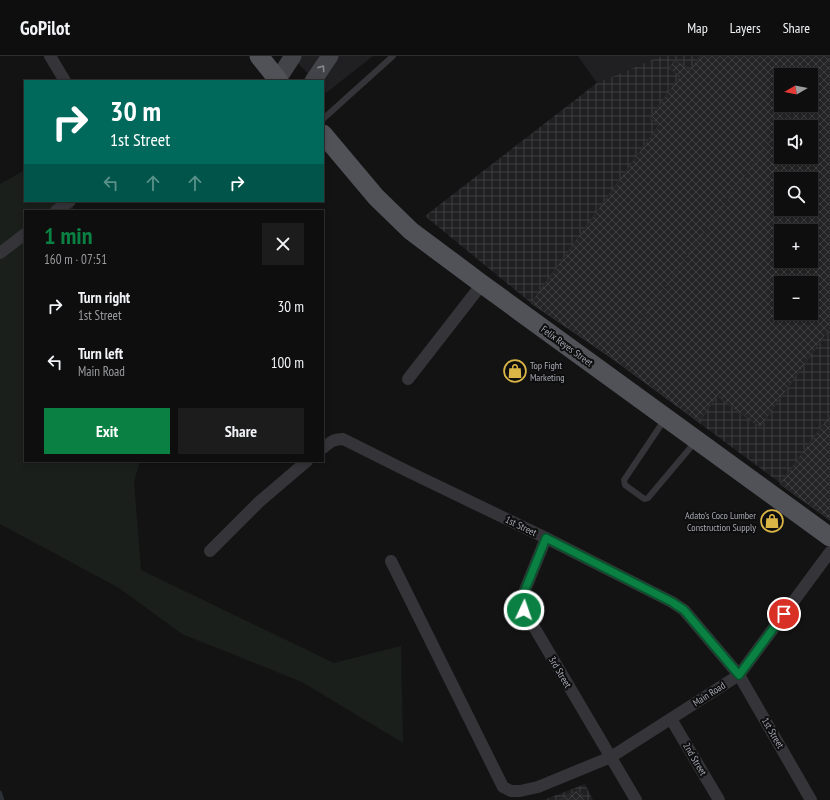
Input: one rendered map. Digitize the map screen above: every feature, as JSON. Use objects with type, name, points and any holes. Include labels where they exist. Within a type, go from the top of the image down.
[{"type":"main road","points":[[259,56],[277,80]]},
{"type":"main road","name":"Felix Reyes Street","points":[[324,135],[376,197],[411,231],[830,537]]},
{"type":"street","points":[[50,56],[64,80]]},
{"type":"street","points":[[277,80],[293,56]]},
{"type":"street","points":[[314,80],[330,56]]},
{"type":"street","points":[[57,210],[69,202]]},
{"type":"street","points":[[0,253],[24,235]]},
{"type":"street","points":[[408,379],[482,284]]},
{"type":"street","name":"1st Street","points":[[324,447],[336,439],[343,439],[546,538],[672,602],[684,610],[739,675],[811,800]]},
{"type":"street","points":[[210,551],[259,502],[306,462]]},
{"type":"street","name":"3rd Street","points":[[546,538],[525,590],[522,603],[524,610],[636,800]]},
{"type":"street","name":"Main Road","points":[[391,561],[503,787],[511,791],[520,791],[538,786],[611,757],[739,675],[830,552]]},
{"type":"street","name":"2nd Street","points":[[670,719],[720,800]]},
{"type":"lane","points":[[324,118],[393,56]]},
{"type":"lane","points":[[666,418],[624,480],[625,485],[643,498],[648,498],[697,440]]},
{"type":"shaded area","points":[[291,56],[373,56],[326,93],[324,91],[324,80],[314,80]]},
{"type":"shaded area","points":[[578,56],[661,56],[597,83]]},
{"type":"shaded area","points":[[661,56],[830,56],[830,520],[613,359],[531,303],[425,216],[597,83]]},
{"type":"shaded area","points":[[24,171],[24,202],[70,202],[74,210],[24,210],[24,462],[140,462],[134,482],[141,570],[334,663],[401,646],[403,743],[302,682],[182,634],[119,588],[0,524],[0,184]]},
{"type":"shaded area","points":[[585,784],[593,800],[544,800]]},
{"type":"building","points":[[700,56],[830,56],[830,59],[818,75],[818,68],[774,68],[774,112],[791,112],[785,120],[774,120],[774,136],[613,359],[531,303],[659,125],[650,118],[680,76],[669,68],[675,60],[690,70]]},
{"type":"building","points":[[830,59],[830,328],[760,427],[717,396],[699,422],[613,359],[774,136],[774,164],[818,164],[818,120],[785,120],[791,112],[818,112],[818,75]]},
{"type":"building","points":[[830,415],[830,520],[780,484]]},
{"type":"building","points":[[579,790],[584,800],[559,800]]},
{"type":"waterway","points":[[0,793],[2,800]]},
{"type":"place","name":"Top Fight Marketing","points":[[515,371]]},
{"type":"place","name":"Adato's Coco Lumber Construction Supply","points":[[772,521]]},
{"type":"route","points":[[524,610],[522,603],[525,590],[546,538],[672,602],[684,610],[739,675],[784,614]]}]
